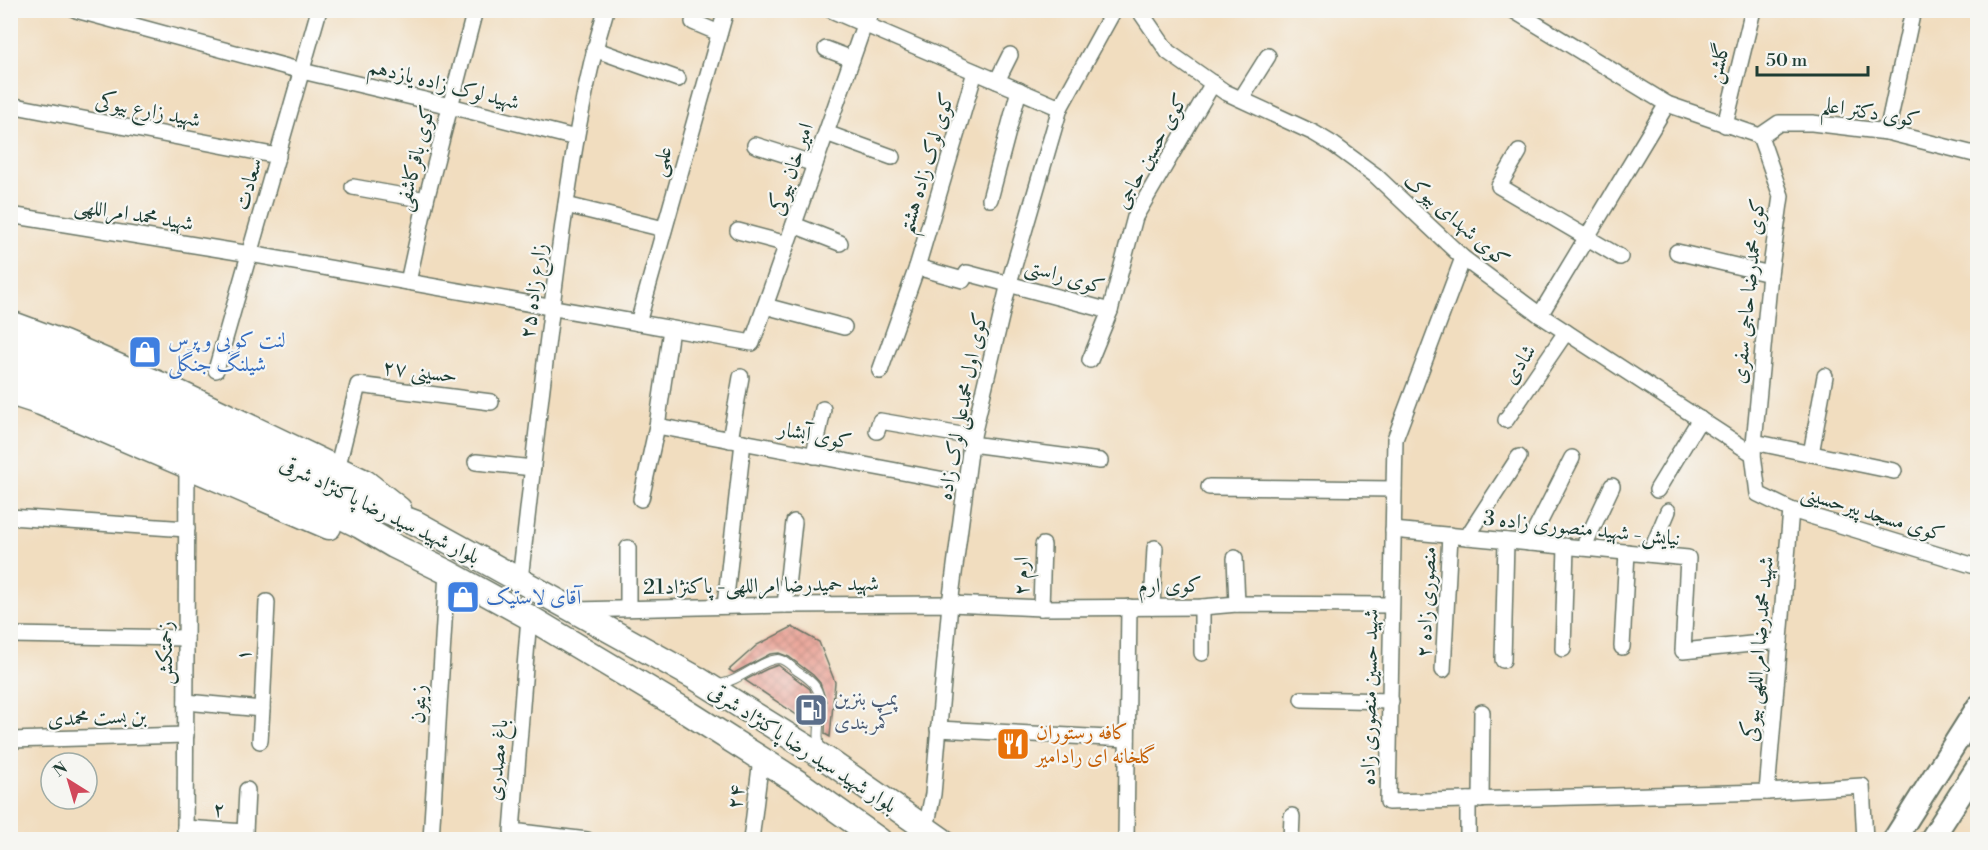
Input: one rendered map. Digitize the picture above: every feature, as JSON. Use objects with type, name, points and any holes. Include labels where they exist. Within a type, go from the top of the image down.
[{"type":"main road","points":[[10,323],[64,343],[169,388],[365,482],[420,525]]},
{"type":"main road","name":"بلوار شهید سید رضا پاکنژاد شرقی","points":[[13,358],[200,422],[368,505],[420,525],[702,682],[829,761],[934,834]]},
{"type":"main road","name":"بلوار شهید سید رضا پاکنژاد شرقی","points":[[13,358],[360,526],[530,617],[681,708],[802,785],[879,840]]},
{"type":"main road","points":[[10,393],[41,404],[332,529],[403,551]]},
{"type":"main road","points":[[1894,840],[1977,707]]},
{"type":"main road","points":[[1931,840],[1977,767]]},
{"type":"street","name":"شهید لوک زاده یازدهم","points":[[76,10],[302,71],[576,138]]},
{"type":"street","name":"سعادت","points":[[216,370],[319,10]]},
{"type":"street","name":"کوی باقرکاشفی","points":[[408,282],[426,200],[475,10]]},
{"type":"street","name":"زارع زاده ۲۵","points":[[520,580],[551,308],[576,138],[594,49],[606,10]]},
{"type":"street","name":"علمی","points":[[638,323],[726,10]]},
{"type":"street","points":[[831,10],[1060,108]]},
{"type":"street","name":"امیر خان بیوکی","points":[[752,343],[864,25],[873,10]]},
{"type":"street","name":"کوی اول محمدعلی لوک زاده","points":[[934,834],[933,795],[950,604],[972,440],[1009,283],[1060,108],[1114,10]]},
{"type":"street","name":"کوی شهدای بیوک","points":[[1139,10],[1168,52],[1241,99],[1314,132],[1334,145],[1375,175],[1463,258],[1540,315],[1700,419],[1754,448]]},
{"type":"street","points":[[1513,10],[1667,104],[1760,136]]},
{"type":"street","name":"گلشن","points":[[1725,125],[1753,10]]},
{"type":"street","points":[[1887,132],[1913,10]]},
{"type":"street","points":[[693,22],[719,33]]},
{"type":"street","points":[[594,49],[678,79]]},
{"type":"street","points":[[825,49],[852,59]]},
{"type":"street","points":[[997,81],[1010,55]]},
{"type":"street","points":[[1241,99],[1268,56]]},
{"type":"street","name":"کوی لوک زاده هشتم","points":[[880,371],[917,267],[975,72]]},
{"type":"street","name":"کوی حسین حاجی","points":[[1090,360],[1110,311],[1135,217],[1213,83]]},
{"type":"street","points":[[990,199],[1019,90]]},
{"type":"street","points":[[1540,315],[1667,104]]},
{"type":"street","name":"شهید زارع بیوکی","points":[[10,105],[278,156]]},
{"type":"street","name":"کوی دکتر اعلم","points":[[1760,136],[1779,123],[1812,123],[1887,132],[1977,155]]},
{"type":"street","points":[[826,133],[892,157]]},
{"type":"street","name":"کوی محمدرضا حاجی سفری","points":[[1754,448],[1770,274],[1781,196],[1760,136]]},
{"type":"street","points":[[755,145],[815,164]]},
{"type":"street","points":[[1519,152],[1499,186],[1620,257]]},
{"type":"street","points":[[353,187],[426,200]]},
{"type":"street","points":[[566,205],[663,229]]},
{"type":"street","name":"شهید محمد امراللهی","points":[[10,215],[250,254],[752,343]]},
{"type":"street","points":[[794,225],[840,243]]},
{"type":"street","points":[[738,231],[787,243]]},
{"type":"street","points":[[1677,252],[1770,274]]},
{"type":"street","name":"شهید حسین منصوری زاده","points":[[1463,258],[1395,439],[1388,802],[1767,792],[1862,786],[1865,840]]},
{"type":"street","name":"کوی لوک زاده هشتم","points":[[917,267],[963,280],[967,273],[1009,283]]},
{"type":"street","name":"کوی راستی","points":[[1009,283],[1110,311]]},
{"type":"street","points":[[765,306],[844,327]]},
{"type":"street","points":[[641,499],[657,426],[671,329]]},
{"type":"street","name":"شادی","points":[[1506,420],[1566,332]]},
{"type":"street","points":[[1812,454],[1825,376]]},
{"type":"street","points":[[725,606],[741,377]]},
{"type":"street","name":"حسینی ۲۷","points":[[337,469],[358,385],[491,402]]},
{"type":"street","points":[[814,456],[823,409]]},
{"type":"street","points":[[1657,490],[1700,419]]},
{"type":"street","points":[[877,431],[880,421],[972,440],[1100,461]]},
{"type":"street","name":"کوی آبشار","points":[[657,426],[966,484]]},
{"type":"street","points":[[1754,448],[1812,454],[1894,471]]},
{"type":"street","name":"کوی مسجد پیرحسینی","points":[[1754,448],[1758,494],[1791,510],[1977,563]]},
{"type":"street","points":[[1467,537],[1519,457]]},
{"type":"street","points":[[1529,543],[1572,458]]},
{"type":"street","points":[[476,462],[533,468]]},
{"type":"street","name":"زحمتکش","points":[[185,834],[187,467]]},
{"type":"street","points":[[1583,548],[1612,486]]},
{"type":"street","points":[[1209,487],[1394,489]]},
{"type":"street","name":"شهید محمدرضا امراللهی بیوکی","points":[[1767,792],[1791,510]]},
{"type":"street","points":[[1650,554],[1668,511]]},
{"type":"street","points":[[10,517],[187,529]]},
{"type":"street","points":[[785,605],[794,522]]},
{"type":"street","name":"نیایش- شهید منصوری زاده 3","points":[[1393,530],[1688,558],[1683,651],[1780,641]]},
{"type":"street","name":"منصوری زاده ۲","points":[[1443,670],[1450,535]]},
{"type":"street","points":[[1503,660],[1506,541]]},
{"type":"street","name":"ارم ۲","points":[[1041,608],[1043,545]]},
{"type":"street","points":[[1563,649],[1566,546]]},
{"type":"street","points":[[628,548],[628,608]]},
{"type":"street","points":[[1152,607],[1155,548]]},
{"type":"street","points":[[1622,647],[1627,552]]},
{"type":"street","points":[[1235,558],[1237,604]]},
{"type":"street","name":"زیتون","points":[[430,840],[447,572]]},
{"type":"street","name":"۱","points":[[260,741],[267,602]]},
{"type":"street","name":"شهید حمیدرضا امراللهی- پاکنژاد21","points":[[572,610],[950,604]]},
{"type":"street","name":"کوی ارم","points":[[950,604],[1041,608],[1202,607],[1237,604],[1392,605]]},
{"type":"street","points":[[1126,840],[1129,607]]},
{"type":"street","points":[[1202,607],[1202,653]]},
{"type":"street","name":"باغ مصدری","points":[[530,617],[512,831],[587,840]]},
{"type":"street","points":[[10,635],[186,638]]},
{"type":"street","points":[[1302,699],[1391,701]]},
{"type":"street","points":[[186,702],[262,709]]},
{"type":"street","points":[[1468,840],[1482,712]]},
{"type":"street","points":[[938,729],[1127,739]]},
{"type":"street","name":"بن بست محمدی","points":[[10,740],[186,735]]},
{"type":"street","name":"۲۴","points":[[751,840],[761,759]]},
{"type":"street","name":"۲","points":[[185,834],[245,832],[247,790]]},
{"type":"street","points":[[1291,840],[1292,816]]},
{"type":"lane","points":[[702,682],[722,684],[765,663],[778,659],[785,662],[815,686],[820,705],[818,738],[820,747],[829,761]]},
{"type":"building","points":[[792,627],[819,642],[835,682],[830,737],[825,734],[826,701],[820,683],[789,657],[779,653],[770,654],[734,673],[729,670],[757,645]]},
{"type":"building","points":[[778,665],[810,689],[814,702],[813,726],[745,680]]},
{"type":"place","name":"لنت کوبی و پرس شیلنگ‌ جنگلی","points":[[145,352]]},
{"type":"place","name":"آقای لاستیک","points":[[463,597]]},
{"type":"place","name":"پمپ بنزین کمربندی","points":[[811,710]]},
{"type":"place","name":"کافه رستوران گلخانه ای رادامیر","points":[[1013,744]]}]
